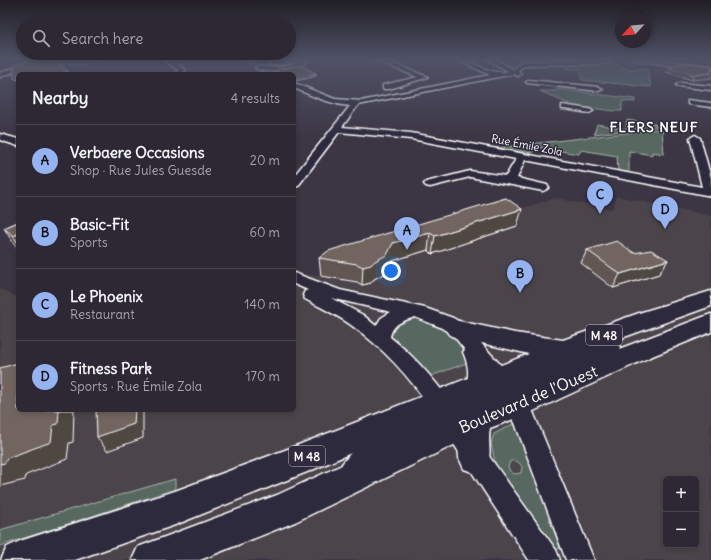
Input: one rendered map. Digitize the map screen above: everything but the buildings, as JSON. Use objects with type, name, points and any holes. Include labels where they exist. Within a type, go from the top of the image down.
[{"type":"main road","name":"Boulevard de l'Ouest","points":[[151,560],[283,510],[404,452],[454,416],[501,390],[564,350],[650,318],[711,299]]},
{"type":"main road","name":"M 48","points":[[501,390],[559,370],[601,349],[689,315],[701,308],[711,299]]},
{"type":"main road","name":"Boulevard de l'Ouest","points":[[20,560],[176,508],[301,459],[454,416],[501,390],[641,350],[711,323]]},
{"type":"main road","points":[[459,330],[515,342],[564,350]]},
{"type":"main road","points":[[454,416],[472,438],[475,458]]},
{"type":"street","points":[[296,86],[329,101],[356,103],[443,86]]},
{"type":"street","points":[[392,86],[377,89],[394,96]]},
{"type":"street","points":[[576,86],[599,89]]},
{"type":"street","points":[[688,86],[710,89]]},
{"type":"street","points":[[691,102],[711,105]]},
{"type":"street","points":[[296,182],[338,129],[356,103]]},
{"type":"street","points":[[565,107],[589,111]]},
{"type":"street","name":"Rue Émile Zola","points":[[338,129],[400,134],[710,192]]},
{"type":"street","points":[[0,138],[16,140]]},
{"type":"street","points":[[695,138],[710,192]]},
{"type":"street","points":[[510,180],[522,157]]},
{"type":"street","points":[[430,184],[470,174],[543,187]]},
{"type":"street","points":[[296,279],[346,297],[416,312],[442,320],[459,330],[478,362],[480,378],[501,390],[533,436],[580,560]]},
{"type":"street","points":[[296,287],[346,313],[381,338],[454,416]]},
{"type":"street","points":[[381,338],[382,330],[386,323],[395,317],[416,312]]},
{"type":"street","points":[[475,458],[546,560]]},
{"type":"street","name":"Boulevard de l'Ouest","points":[[57,560],[176,508]]},
{"type":"shaded area","points":[[616,196],[711,216],[711,560],[0,560],[0,289],[16,296],[16,412],[296,412],[296,274],[320,276],[329,268],[555,198],[609,209],[614,208]]},
{"type":"green space","points":[[557,89],[635,99],[635,102],[622,101],[622,111],[615,111],[573,106],[540,91],[556,91]]},
{"type":"green space","points":[[627,120],[655,124],[656,127],[636,129],[626,127]]},
{"type":"green space","points":[[597,124],[631,130],[594,134]]},
{"type":"green space","points":[[662,129],[664,154],[652,152],[652,155],[629,151],[629,173],[618,171],[617,156],[581,150],[579,154],[536,147],[532,153],[496,148]]},
{"type":"green space","points":[[412,317],[433,323],[448,331],[460,343],[472,361],[428,377],[391,338],[389,331],[393,326]]},
{"type":"green space","points":[[513,424],[518,425],[560,548],[554,551],[497,472],[491,443],[494,434]],"holes":[[[510,461],[521,465],[521,473],[514,474],[510,471],[508,467]]]},
{"type":"green space","points":[[175,479],[175,489],[0,546],[0,530]]},
{"type":"place","name":"Le Phoenix","points":[[600,214]]},
{"type":"place","name":"Fitness Park","points":[[665,229]]},
{"type":"place","name":"Verbaere Occasions","points":[[407,250]]},
{"type":"place","name":"Basic-Fit","points":[[520,293]]},
{"type":"district","name":"FLERS NEUF","points":[[654,127]]}]
